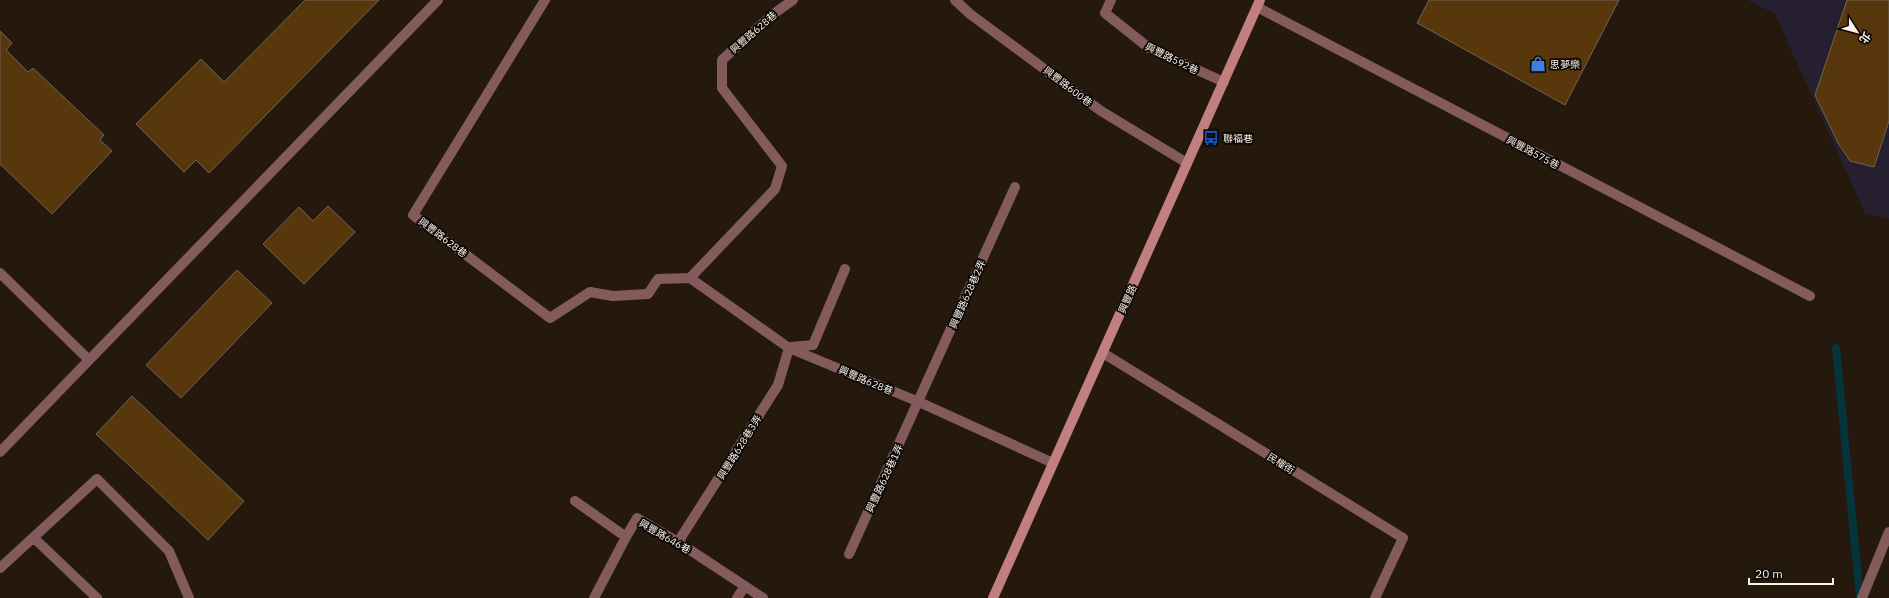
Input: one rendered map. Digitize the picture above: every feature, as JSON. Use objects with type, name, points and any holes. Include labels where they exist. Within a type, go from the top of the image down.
[{"type":"main road","name":"興豐路","points":[[993,598],[1258,4]]},
{"type":"street","points":[[0,452],[438,0]]},
{"type":"street","name":"興豐路628巷","points":[[545,0],[413,215],[550,318],[590,292],[614,296],[648,294],[658,279],[690,278],[789,348],[919,402],[1053,463]]},
{"type":"street","name":"興豐路628巷","points":[[690,278],[775,189],[782,166],[722,88],[722,60],[772,15],[793,0]]},
{"type":"street","name":"興豐路600巷","points":[[955,0],[970,14],[1101,111],[1187,163]]},
{"type":"street","name":"興豐路592巷","points":[[1111,0],[1105,13],[1149,48],[1224,82]]},
{"type":"street","name":"興豐路575巷","points":[[1258,4],[1810,296]]},
{"type":"street","name":"興豐路628巷2弄","points":[[919,402],[1016,187]]},
{"type":"street","points":[[789,348],[813,346],[845,269]]},
{"type":"street","points":[[0,273],[89,360]]},
{"type":"street","name":"興豐路628巷3弄","points":[[678,542],[778,385],[789,348]]},
{"type":"street","name":"民權街","points":[[1103,353],[1403,538],[1375,598]]},
{"type":"street","name":"興豐路628巷1弄","points":[[849,554],[919,402]]},
{"type":"street","points":[[0,568],[97,479],[168,551],[189,598]]},
{"type":"street","name":"興豐路646巷","points":[[575,501],[626,537],[637,518],[678,542],[763,598]]},
{"type":"street","points":[[1862,598],[1889,532]]},
{"type":"street","points":[[594,598],[626,537]]},
{"type":"street","points":[[34,538],[97,598]]},
{"type":"street","points":[[737,598],[745,586]]},
{"type":"shaded area","points":[[1747,0],[1889,0],[1889,219],[1865,213],[1775,14]]},
{"type":"building","points":[[305,0],[379,0],[209,173],[196,160],[184,172],[136,124],[201,59],[224,82]]},
{"type":"building","name":"思夢樂","points":[[1429,0],[1619,0],[1565,105],[1417,23]]},
{"type":"building","points":[[1847,0],[1889,0],[1889,121],[1874,167],[1850,161],[1838,143],[1815,95]]},
{"type":"building","points":[[0,31],[12,43],[6,50],[28,72],[33,68],[104,135],[100,140],[112,151],[52,214],[0,164]]},
{"type":"building","points":[[328,206],[355,232],[304,284],[263,244],[299,207],[313,221]]},
{"type":"building","points":[[237,270],[272,303],[181,398],[146,365]]},
{"type":"building","points":[[132,396],[244,501],[208,540],[96,434]]},
{"type":"waterway","points":[[1836,348],[1860,598]]},
{"type":"place","name":"思夢樂","points":[[1538,64]]},
{"type":"place","name":"聯福巷","points":[[1211,138]]}]
